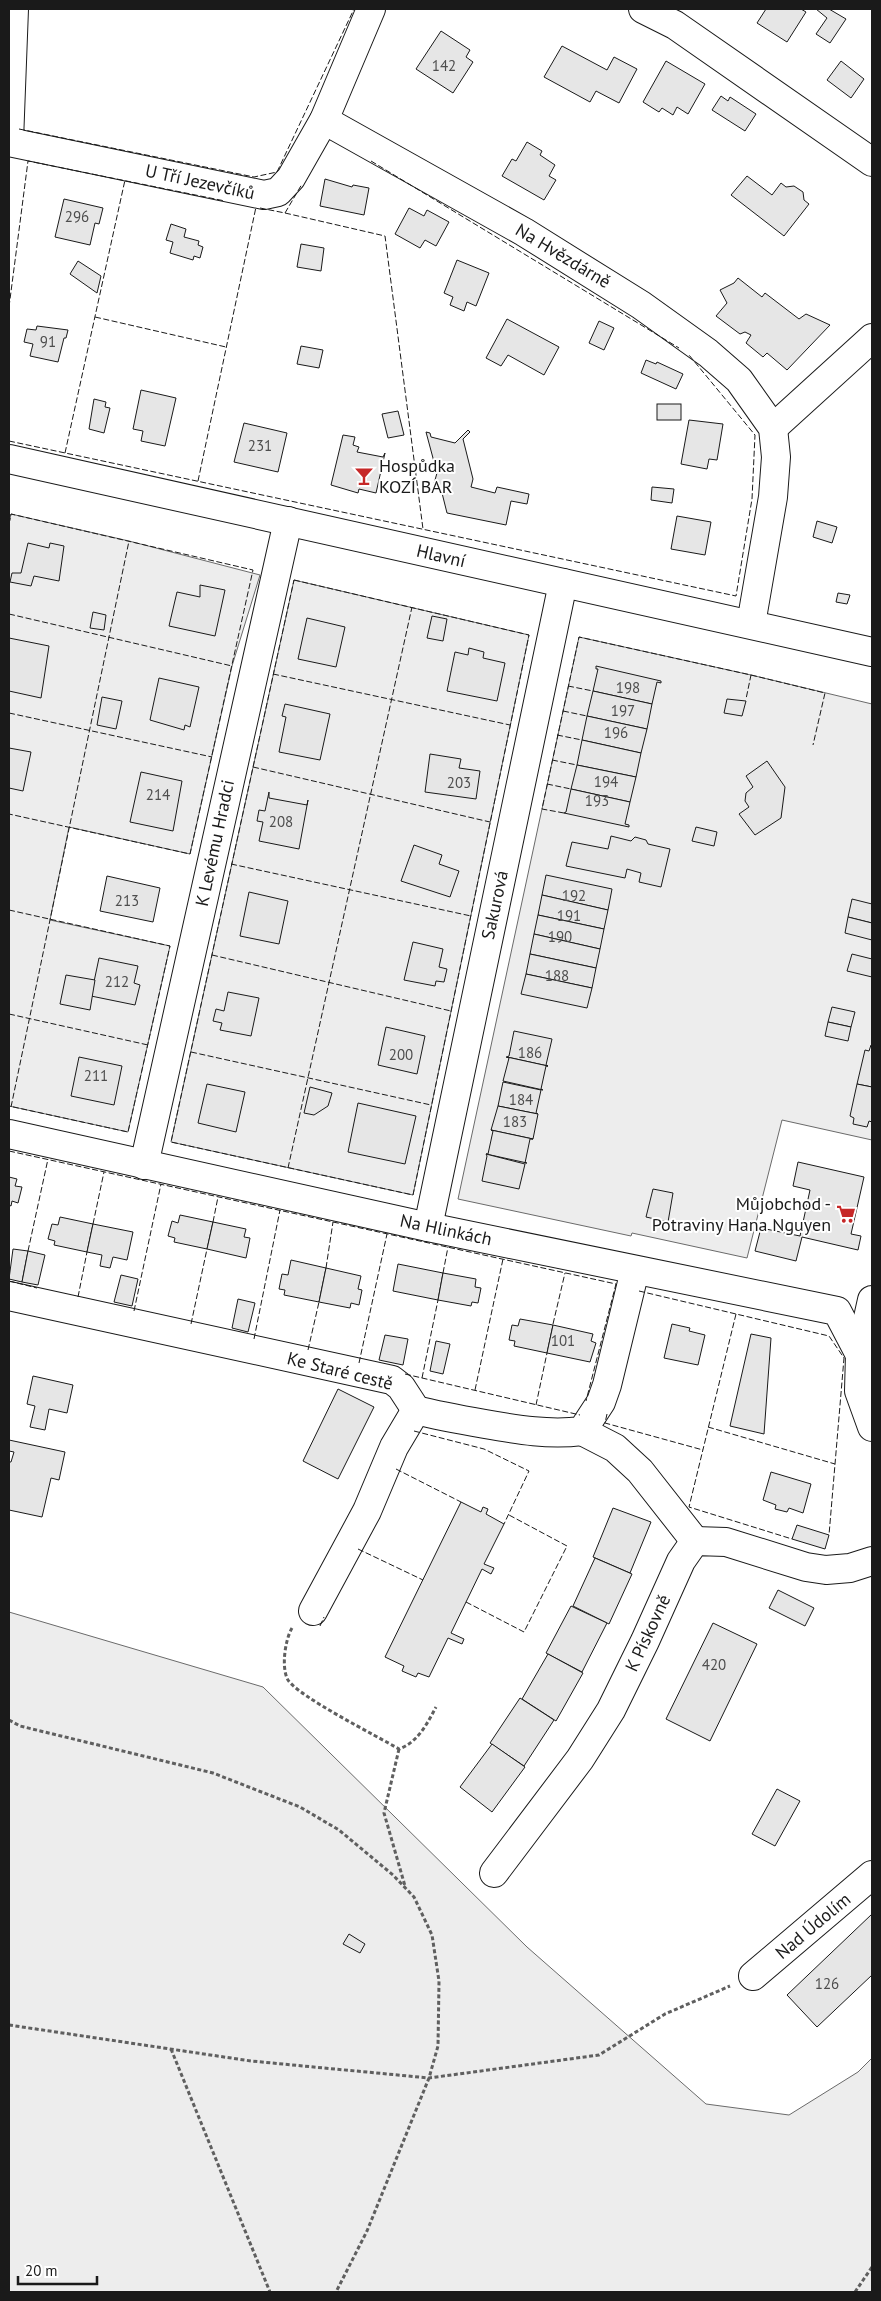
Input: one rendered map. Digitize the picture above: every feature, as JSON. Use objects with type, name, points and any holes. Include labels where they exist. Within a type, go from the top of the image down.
[{"type":"street","name":"U Tří Jezevčíků","points":[[14,9],[9,142],[264,195],[278,192],[291,178],[324,120],[371,9]]},
{"type":"street","points":[[643,9],[675,25],[872,162]]},
{"type":"street","name":"Na Hvězdárně","points":[[324,120],[524,232],[641,305],[708,353],[739,380],[773,428],[776,456],[773,497],[751,624]]},
{"type":"street","points":[[773,428],[872,338]]},
{"type":"street","name":"Hlavní","points":[[9,459],[872,652]]},
{"type":"street","name":"K Levému Hradci","points":[[144,1165],[288,521]]},
{"type":"street","name":"Sakurová","points":[[428,1227],[563,584]]},
{"type":"street","name":"Na Hlinkách","points":[[9,1134],[428,1227],[837,1311],[866,1363]]},
{"type":"street","points":[[582,1431],[601,1402],[607,1385],[635,1270]]},
{"type":"street","name":"Ke Staré cestě","points":[[9,1296],[392,1380],[401,1387],[416,1410]]},
{"type":"street","points":[[872,1300],[866,1363],[859,1391],[872,1427]]},
{"type":"street","points":[[313,1611],[367,1511],[394,1447],[416,1410],[536,1433],[561,1434],[582,1431],[615,1448],[640,1470],[695,1541],[726,1542],[806,1567],[826,1570],[850,1568],[872,1561]]},
{"type":"street","name":"K Pískovně","points":[[494,1873],[580,1759],[611,1710],[645,1641],[681,1560],[695,1541]]},
{"type":"street","name":"Nad Údolím","points":[[753,1976],[872,1875]]},
{"type":"path","points":[[313,1611],[296,1622],[290,1632],[283,1668],[289,1681],[303,1694],[399,1749]]},
{"type":"path","points":[[399,1749],[407,1746],[423,1730],[436,1707]]},
{"type":"path","points":[[9,1720],[20,1726],[213,1773],[300,1807],[339,1830],[414,1897],[432,1935],[439,1981],[438,2046],[429,2078],[367,2231],[336,2292]]},
{"type":"path","points":[[399,1749],[384,1813],[405,1888]]},
{"type":"path","points":[[9,2025],[251,2061],[429,2078],[599,2055],[665,2014],[753,1976]]},
{"type":"path","points":[[170,2049],[270,2292]]},
{"type":"path","points":[[855,2292],[872,2267]]},
{"type":"shaded area","points":[[11,514],[129,541],[260,575],[232,666],[190,854],[69,827],[50,920],[170,946],[128,1132],[9,1106],[9,524]]},
{"type":"shaded area","points":[[294,580],[529,635],[413,1195],[171,1142]]},
{"type":"shaded area","points":[[579,637],[872,704],[872,1140],[782,1120],[747,1258],[632,1233],[631,1236],[458,1199]]},
{"type":"shaded area","points":[[9,1612],[263,1687],[527,1947],[706,2104],[789,2115],[858,2072],[872,2058],[872,2292],[9,2292]]},
{"type":"building","points":[[766,9],[801,9],[806,12],[787,42],[757,23]]},
{"type":"building","points":[[816,9],[829,9],[846,19],[830,43],[816,34],[827,18]]},
{"type":"building","points":[[441,31],[470,50],[466,57],[473,62],[453,93],[416,69]]},
{"type":"building","points":[[562,46],[607,70],[614,57],[637,69],[619,103],[596,91],[590,102],[544,77]]},
{"type":"building","points":[[666,61],[705,84],[688,114],[677,107],[673,115],[662,108],[659,112],[643,102]]},
{"type":"building","points":[[841,61],[864,79],[851,98],[827,80]]},
{"type":"building","points":[[721,96],[728,101],[730,97],[756,114],[745,131],[712,110]]},
{"type":"building","points":[[527,142],[542,151],[540,155],[555,165],[549,176],[556,180],[544,200],[502,176],[512,159],[516,161]]},
{"type":"building","points":[[747,176],[772,195],[781,183],[786,187],[794,186],[803,192],[804,200],[809,204],[784,236],[731,195]]},
{"type":"building","points":[[325,179],[352,187],[353,185],[369,188],[364,215],[320,206]]},
{"type":"building","points":[[64,199],[103,208],[99,224],[95,223],[90,245],[55,237]]},
{"type":"building","points":[[409,208],[424,216],[427,210],[449,222],[436,246],[425,240],[420,248],[395,234]]},
{"type":"building","points":[[171,224],[186,229],[184,237],[199,241],[198,245],[203,247],[200,258],[194,256],[193,260],[170,253],[173,242],[166,240]]},
{"type":"building","points":[[301,244],[324,248],[321,271],[297,267]]},
{"type":"building","points":[[457,260],[489,273],[476,306],[467,302],[464,311],[450,305],[453,297],[444,293]]},
{"type":"building","points":[[78,261],[101,276],[97,293],[70,274]]},
{"type":"building","points":[[738,278],[762,297],[765,293],[799,319],[806,314],[830,325],[787,370],[767,353],[763,357],[746,343],[751,335],[745,332],[740,334],[716,316],[727,303],[720,290],[734,283]]},
{"type":"building","points":[[507,319],[559,347],[544,375],[508,355],[501,366],[486,358]]},
{"type":"building","points":[[599,321],[614,328],[604,350],[589,343]]},
{"type":"building","points":[[37,326],[68,330],[58,362],[30,356],[33,344],[24,342],[27,329],[36,330]]},
{"type":"building","points":[[301,346],[323,350],[319,368],[297,364]]},
{"type":"building","points":[[646,360],[656,364],[657,362],[683,374],[676,389],[641,373]]},
{"type":"building","points":[[141,390],[176,398],[165,446],[141,441],[143,431],[133,429]]},
{"type":"building","points":[[94,399],[106,402],[105,407],[110,408],[104,433],[89,429]]},
{"type":"building","points":[[657,404],[681,404],[681,420],[657,420]]},
{"type":"building","points":[[398,411],[404,435],[388,438],[382,414]]},
{"type":"building","points":[[689,420],[723,424],[717,460],[709,459],[707,469],[681,464]]},
{"type":"building","points":[[244,423],[287,433],[278,472],[234,462]]},
{"type":"building","points":[[468,430],[470,432],[463,439],[473,479],[471,487],[495,493],[497,487],[529,494],[527,504],[511,501],[506,525],[447,513],[441,489],[433,487],[437,473],[426,432],[430,433],[431,437],[455,443]]},
{"type":"building","points":[[343,435],[355,437],[353,445],[359,447],[357,452],[383,457],[385,453],[376,493],[359,489],[358,493],[331,485]]},
{"type":"building","points":[[652,487],[674,489],[672,503],[651,500]]},
{"type":"building","points":[[677,516],[711,522],[705,555],[671,549]]},
{"type":"building","points":[[817,521],[837,527],[832,543],[813,537]]},
{"type":"building","points":[[28,543],[49,548],[50,543],[64,546],[59,581],[34,576],[31,586],[10,582],[12,573],[21,573]]},
{"type":"building","points":[[200,585],[225,590],[215,636],[169,626],[177,592],[200,597]]},
{"type":"building","points":[[838,593],[850,595],[847,604],[836,602]]},
{"type":"building","points":[[93,612],[106,615],[104,630],[90,628]]},
{"type":"building","points":[[432,616],[447,619],[443,641],[427,638]]},
{"type":"building","points":[[307,618],[345,627],[336,667],[298,659]]},
{"type":"building","points":[[9,638],[49,646],[41,698],[9,691]]},
{"type":"building","points":[[469,648],[484,652],[483,658],[505,663],[497,701],[447,691],[455,652],[468,655]]},
{"type":"building","points":[[596,666],[661,681],[661,683],[657,682],[652,704],[593,691],[598,669],[596,669]]},
{"type":"building","points":[[159,678],[199,687],[190,727],[185,725],[184,730],[150,720]]},
{"type":"building","points":[[593,691],[652,704],[647,729],[587,716]]},
{"type":"building","points":[[102,697],[122,701],[116,729],[97,725]]},
{"type":"building","points":[[727,699],[746,701],[742,716],[724,713]]},
{"type":"building","points":[[285,704],[330,714],[320,760],[279,752],[286,717],[282,716]]},
{"type":"building","points":[[587,716],[647,729],[641,753],[582,740]]},
{"type":"building","points":[[582,740],[641,753],[636,777],[577,765]]},
{"type":"building","points":[[9,748],[31,752],[23,791],[9,788]]},
{"type":"building","points":[[430,754],[461,759],[459,768],[480,771],[476,799],[425,792]]},
{"type":"building","points":[[767,761],[785,787],[781,818],[755,835],[739,814],[749,807],[745,801],[746,793],[753,787],[746,776]]},
{"type":"building","points":[[577,765],[636,777],[630,802],[571,789]]},
{"type":"building","points":[[141,772],[182,781],[173,831],[130,822]]},
{"type":"building","points":[[571,789],[630,802],[625,824],[629,825],[629,827],[564,813],[566,812]]},
{"type":"building","points":[[269,792],[269,798],[307,805],[308,800],[299,849],[259,841],[263,822],[257,821],[259,810],[265,811]]},
{"type":"building","points":[[696,827],[717,832],[714,846],[692,841]]},
{"type":"building","points":[[611,836],[631,841],[635,837],[646,840],[648,844],[670,849],[661,887],[639,882],[641,873],[627,869],[625,878],[566,866],[572,842],[608,849]]},
{"type":"building","points":[[414,845],[442,855],[439,864],[459,871],[450,897],[401,881]]},
{"type":"building","points":[[546,875],[612,889],[608,910],[542,895]]},
{"type":"building","points":[[107,876],[160,888],[153,922],[100,911]]},
{"type":"building","points":[[249,892],[288,901],[279,944],[240,936]]},
{"type":"building","points":[[542,895],[608,910],[604,929],[538,915]]},
{"type":"building","points":[[852,899],[872,904],[872,923],[848,917]]},
{"type":"building","points":[[538,915],[604,929],[600,949],[534,934]]},
{"type":"building","points":[[848,917],[872,923],[872,940],[845,933]]},
{"type":"building","points":[[534,934],[600,949],[596,968],[530,954]]},
{"type":"building","points":[[413,942],[443,949],[439,967],[447,969],[444,982],[436,981],[435,986],[404,980]]},
{"type":"building","points":[[530,954],[596,968],[592,988],[526,974]]},
{"type":"building","points":[[852,954],[872,959],[872,977],[847,971]]},
{"type":"building","points":[[99,958],[138,966],[134,983],[140,985],[135,1005],[91,996]]},
{"type":"building","points":[[526,974],[592,988],[587,1008],[521,994]]},
{"type":"building","points":[[66,975],[95,980],[90,1010],[60,1004]]},
{"type":"building","points":[[228,992],[259,998],[251,1036],[220,1030],[222,1023],[213,1021],[216,1009],[224,1011]]},
{"type":"building","points":[[832,1007],[855,1012],[851,1027],[828,1022]]},
{"type":"building","points":[[828,1022],[851,1027],[848,1041],[825,1036]]},
{"type":"building","points":[[386,1027],[425,1036],[417,1074],[378,1065]]},
{"type":"building","points":[[514,1031],[552,1039],[546,1065],[548,1066],[507,1057],[509,1056]]},
{"type":"building","points":[[871,1045],[872,1087],[857,1084],[865,1050],[869,1051]]},
{"type":"building","points":[[79,1057],[122,1066],[114,1105],[71,1096]]},
{"type":"building","points":[[506,1057],[548,1066],[546,1066],[541,1089],[543,1090],[503,1081],[509,1058]]},
{"type":"building","points":[[503,1082],[541,1090],[536,1113],[538,1114],[498,1106]]},
{"type":"building","points":[[207,1084],[245,1092],[236,1132],[198,1123]]},
{"type":"building","points":[[857,1084],[872,1087],[872,1122],[869,1121],[867,1127],[853,1124],[854,1118],[850,1116]]},
{"type":"building","points":[[310,1087],[332,1093],[328,1106],[314,1115],[304,1113]]},
{"type":"building","points":[[358,1103],[416,1116],[405,1164],[348,1152]]},
{"type":"building","points":[[498,1106],[538,1114],[533,1139],[491,1130]]},
{"type":"building","points":[[491,1130],[533,1139],[530,1139],[525,1163],[486,1154],[488,1154],[493,1131]]},
{"type":"building","points":[[486,1154],[525,1164],[519,1189],[482,1181]]},
{"type":"building","points":[[798,1162],[864,1177],[851,1234],[861,1236],[858,1250],[802,1237],[796,1261],[755,1251],[761,1228],[800,1236],[810,1190],[793,1186]]},
{"type":"building","points":[[9,1177],[17,1179],[15,1186],[22,1187],[18,1203],[12,1201],[11,1206],[9,1205]]},
{"type":"building","points":[[653,1189],[673,1193],[668,1222],[646,1217]]},
{"type":"building","points":[[180,1215],[213,1222],[207,1249],[174,1242],[175,1238],[168,1236],[172,1221],[178,1223]]},
{"type":"building","points":[[60,1217],[93,1224],[87,1252],[54,1245],[55,1241],[48,1239],[52,1224],[58,1225]]},
{"type":"building","points":[[213,1222],[246,1229],[244,1237],[250,1238],[246,1258],[207,1249]]},
{"type":"building","points":[[93,1224],[133,1232],[127,1260],[113,1257],[110,1268],[100,1266],[102,1255],[87,1252]]},
{"type":"building","points":[[13,1249],[28,1251],[22,1282],[9,1279]]},
{"type":"building","points":[[28,1251],[45,1255],[38,1285],[22,1282]]},
{"type":"building","points":[[291,1260],[326,1268],[319,1302],[284,1295],[285,1290],[279,1289],[282,1274],[288,1275]]},
{"type":"building","points":[[398,1264],[443,1273],[438,1300],[393,1291]]},
{"type":"building","points":[[326,1268],[361,1276],[358,1289],[362,1290],[359,1305],[351,1303],[350,1308],[319,1302]]},
{"type":"building","points":[[443,1273],[476,1279],[475,1287],[481,1288],[478,1303],[472,1302],[471,1306],[438,1300]]},
{"type":"building","points":[[121,1275],[138,1279],[132,1306],[114,1302]]},
{"type":"building","points":[[238,1299],[255,1303],[248,1332],[232,1328]]},
{"type":"building","points":[[520,1319],[553,1325],[547,1353],[514,1346],[515,1341],[509,1340],[512,1325],[518,1326]]},
{"type":"building","points":[[672,1324],[690,1328],[689,1331],[705,1335],[698,1365],[664,1358]]},
{"type":"building","points":[[553,1325],[593,1334],[591,1341],[596,1343],[590,1362],[547,1353]]},
{"type":"building","points":[[751,1334],[771,1338],[764,1434],[730,1426]]},
{"type":"building","points":[[385,1335],[408,1339],[403,1365],[379,1360]]},
{"type":"building","points":[[436,1341],[450,1344],[443,1374],[430,1371]]},
{"type":"building","points":[[33,1376],[73,1385],[67,1413],[49,1409],[45,1430],[30,1427],[35,1406],[27,1404]]},
{"type":"building","points":[[338,1389],[374,1407],[338,1479],[303,1461]]},
{"type":"building","points":[[9,1440],[65,1452],[59,1480],[51,1478],[42,1517],[9,1510],[9,1462],[11,1462],[14,1452],[9,1451]]},
{"type":"building","points":[[771,1472],[811,1484],[803,1513],[789,1508],[787,1512],[775,1509],[776,1505],[763,1500]]},
{"type":"building","points":[[461,1502],[481,1512],[483,1507],[488,1509],[486,1514],[504,1524],[484,1564],[494,1568],[491,1574],[482,1569],[451,1633],[464,1639],[462,1644],[448,1638],[429,1677],[418,1673],[416,1677],[402,1671],[404,1666],[385,1657]]},
{"type":"building","points":[[613,1508],[651,1522],[630,1573],[593,1557]]},
{"type":"building","points":[[797,1525],[829,1535],[825,1549],[792,1539]]},
{"type":"building","points":[[595,1558],[632,1574],[609,1624],[573,1606]]},
{"type":"building","points":[[778,1590],[814,1608],[805,1626],[769,1608]]},
{"type":"building","points":[[571,1606],[607,1623],[582,1672],[546,1653]]},
{"type":"building","points":[[713,1623],[757,1644],[710,1741],[666,1719]]},
{"type":"building","points":[[548,1654],[583,1673],[556,1721],[522,1699]]},
{"type":"building","points":[[520,1698],[554,1720],[524,1766],[490,1743]]},
{"type":"building","points":[[492,1744],[525,1767],[492,1812],[460,1787]]},
{"type":"building","points":[[777,1789],[800,1801],[775,1846],[752,1834]]},
{"type":"building","points":[[872,1914],[872,1975],[817,2027],[787,1995]]},
{"type":"building","points":[[349,1934],[365,1944],[360,1953],[343,1944]]},
{"type":"fence","points":[[19,129],[254,177],[277,172],[354,9]]},
{"type":"fence","points":[[9,307],[28,161],[225,201]]},
{"type":"fence","points":[[371,161],[679,348]]},
{"type":"fence","points":[[65,453],[125,180]]},
{"type":"fence","points":[[260,208],[285,213],[302,184]]},
{"type":"fence","points":[[198,481],[256,207]]},
{"type":"fence","points":[[285,213],[385,236],[423,529]]},
{"type":"fence","points":[[95,317],[226,347]]},
{"type":"fence","points":[[9,441],[736,596],[752,499],[755,435],[689,355]]},
{"type":"fence","points":[[9,524],[11,514],[253,570],[190,854],[9,814]]},
{"type":"fence","points":[[11,1107],[129,541]]},
{"type":"fence","points":[[294,580],[529,635],[413,1195],[171,1142],[294,580]]},
{"type":"fence","points":[[288,1168],[412,607]]},
{"type":"fence","points":[[9,614],[232,666]]},
{"type":"fence","points":[[564,813],[542,809],[579,637],[751,675],[746,699]]},
{"type":"fence","points":[[273,674],[510,725]]},
{"type":"fence","points":[[751,675],[825,693],[813,745]]},
{"type":"fence","points":[[568,686],[593,691]]},
{"type":"fence","points":[[563,711],[587,716]]},
{"type":"fence","points":[[9,713],[212,757]]},
{"type":"fence","points":[[557,735],[582,740]]},
{"type":"fence","points":[[552,760],[577,765]]},
{"type":"fence","points":[[253,767],[490,822]]},
{"type":"fence","points":[[547,784],[571,789]]},
{"type":"fence","points":[[231,864],[471,916]]},
{"type":"fence","points":[[9,910],[170,946],[128,1132],[9,1106]]},
{"type":"fence","points":[[212,955],[451,1011]]},
{"type":"fence","points":[[9,1014],[148,1045]]},
{"type":"fence","points":[[191,1052],[431,1105]]},
{"type":"fence","points":[[9,1151],[616,1284],[586,1401]]},
{"type":"fence","points":[[28,1251],[48,1159]]},
{"type":"fence","points":[[93,1224],[104,1172]]},
{"type":"fence","points":[[134,1311],[161,1184]]},
{"type":"fence","points":[[213,1222],[218,1197]]},
{"type":"fence","points":[[254,1339],[280,1210]]},
{"type":"fence","points":[[326,1268],[333,1222]]},
{"type":"fence","points":[[359,1363],[387,1234]]},
{"type":"fence","points":[[443,1273],[448,1247]]},
{"type":"fence","points":[[191,1324],[207,1249]]},
{"type":"fence","points":[[78,1297],[87,1252]]},
{"type":"fence","points":[[475,1390],[503,1259]]},
{"type":"fence","points":[[553,1324],[565,1273]]},
{"type":"fence","points":[[9,1281],[37,1288]]},
{"type":"fence","points":[[639,1291],[829,1336],[844,1358],[829,1535]]},
{"type":"fence","points":[[422,1378],[438,1300]]},
{"type":"fence","points":[[308,1350],[319,1302]]},
{"type":"fence","points":[[736,1314],[689,1507],[792,1539]]},
{"type":"fence","points":[[536,1405],[547,1353]]},
{"type":"fence","points":[[405,1374],[580,1415]]},
{"type":"fence","points":[[607,1414],[605,1423],[703,1450]]},
{"type":"fence","points":[[708,1427],[835,1464]]},
{"type":"fence","points":[[414,1431],[484,1449],[529,1471],[504,1524]]},
{"type":"fence","points":[[396,1469],[461,1502]]},
{"type":"fence","points":[[466,1602],[524,1632],[567,1546],[509,1515]]},
{"type":"fence","points":[[358,1549],[423,1580]]},
{"type":"fence","points":[[320,1626],[324,1617]]},
{"type":"place","name":"Hospůdka KOZÍ BAR","points":[[364,476]]},
{"type":"place","name":"Můjobchod - Potraviny Hana Nguyen","points":[[846,1214]]}]
